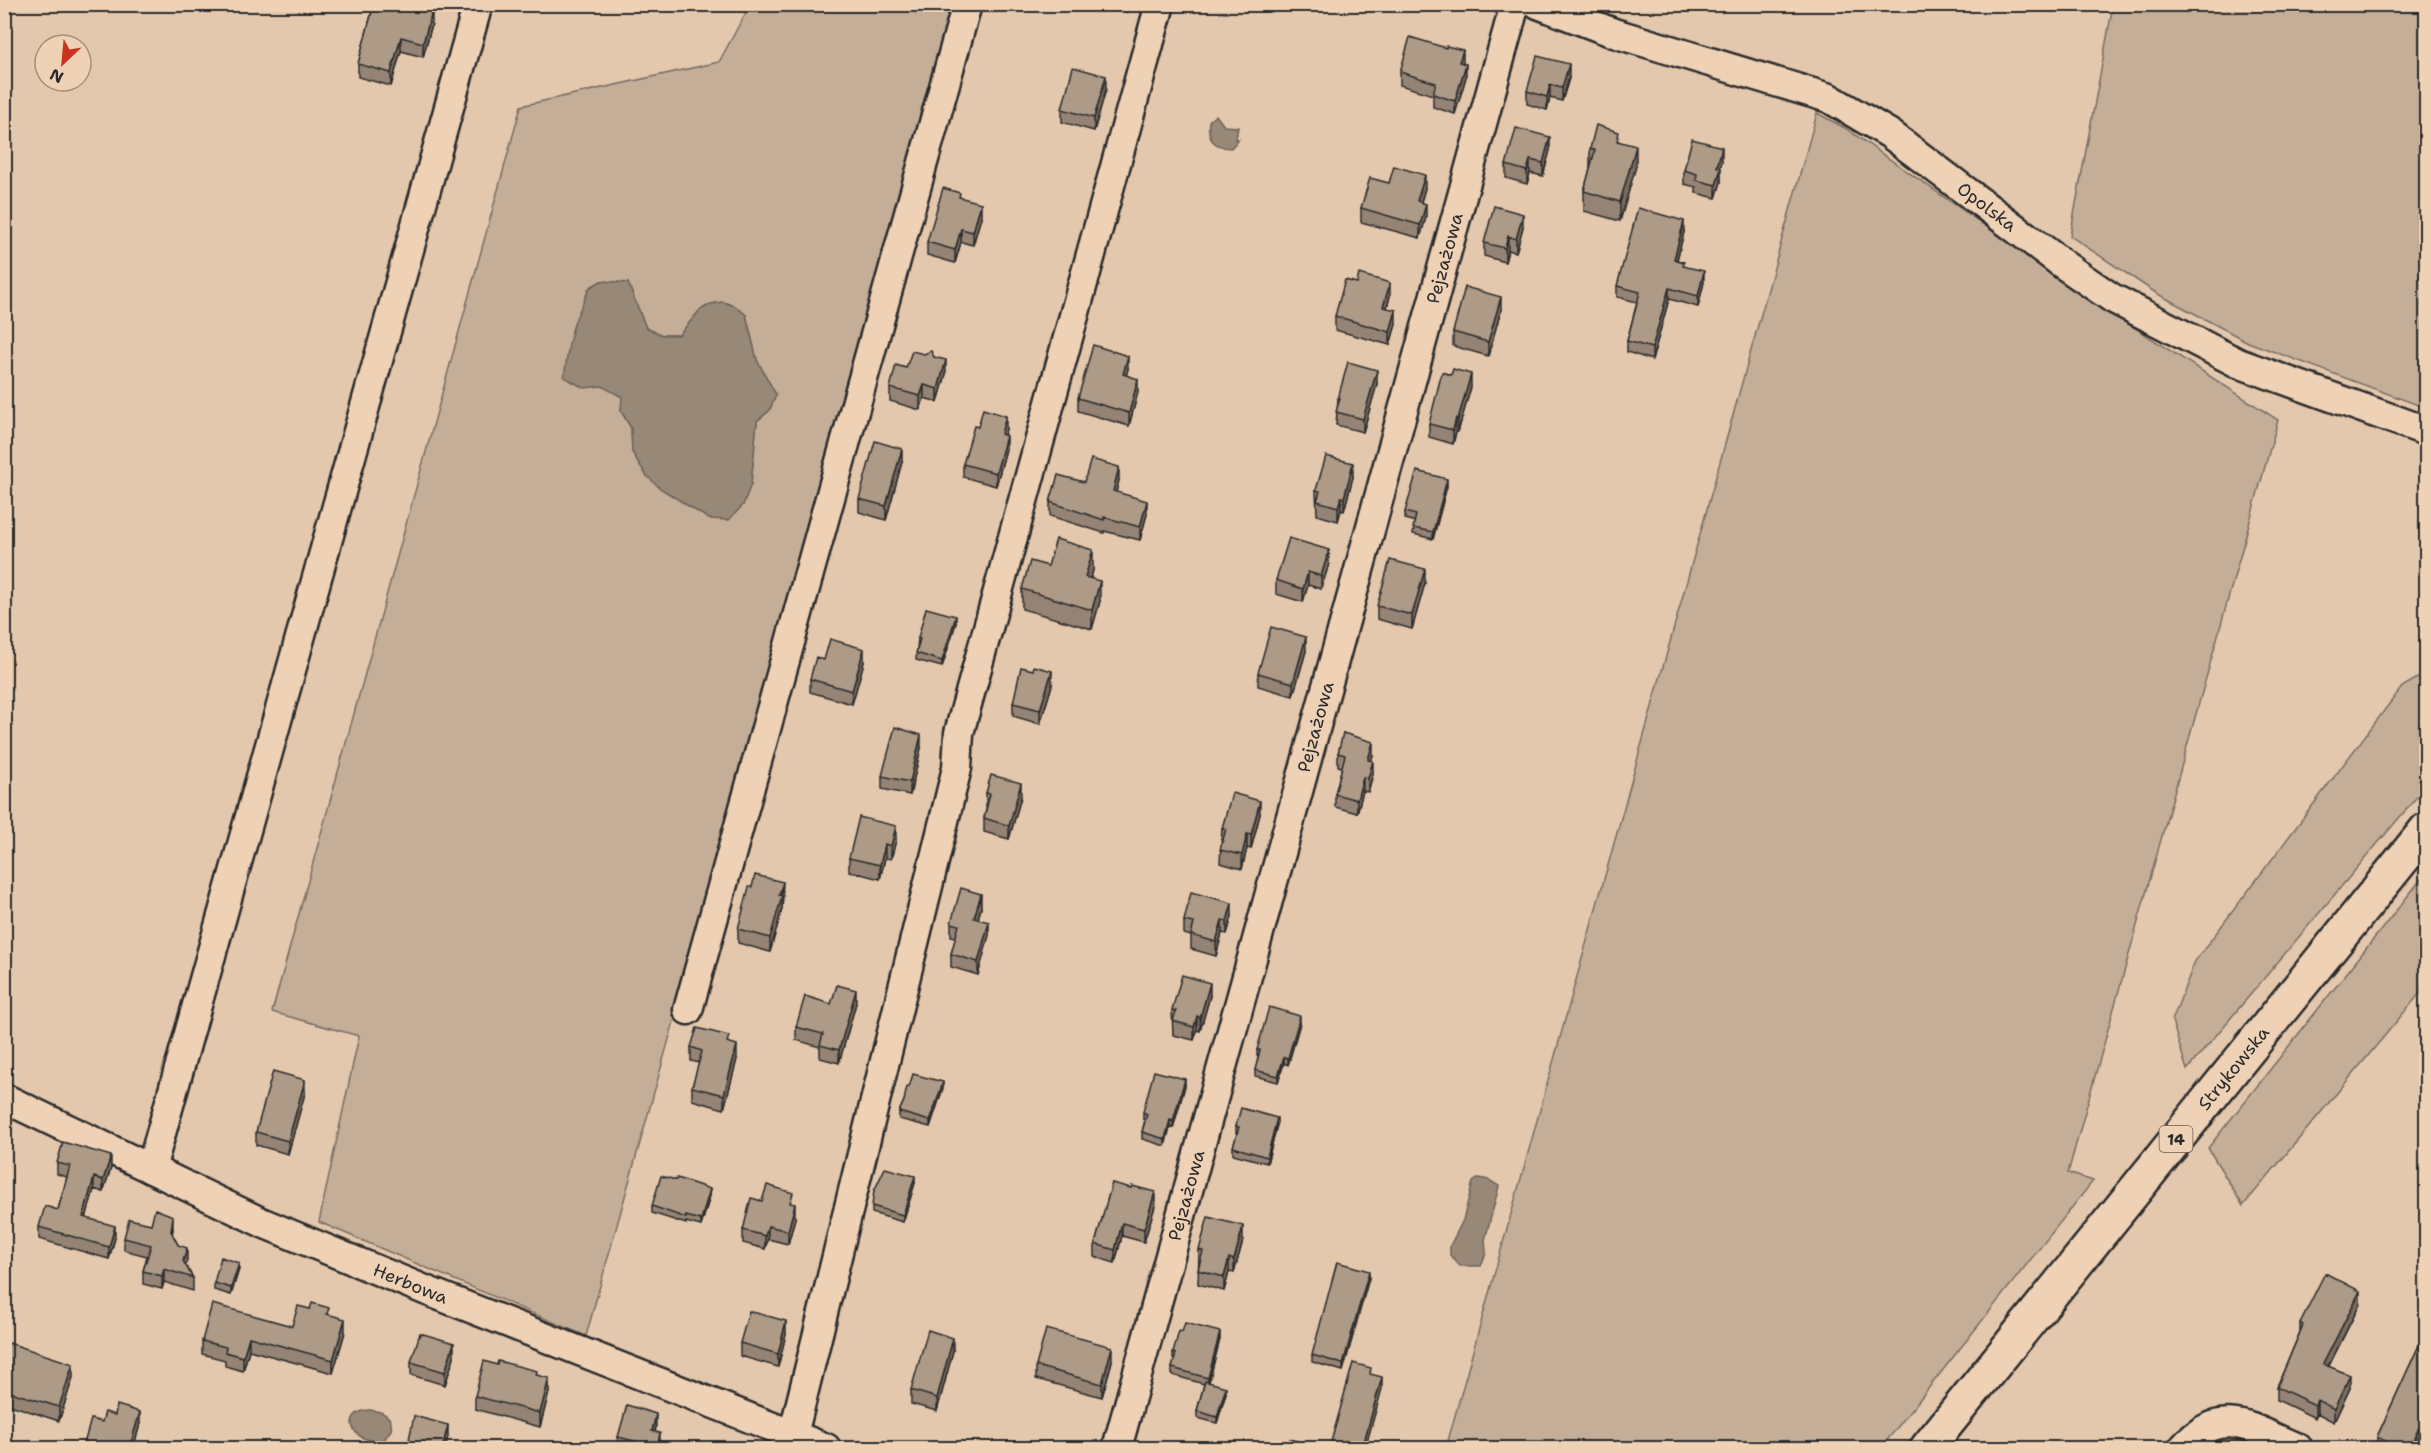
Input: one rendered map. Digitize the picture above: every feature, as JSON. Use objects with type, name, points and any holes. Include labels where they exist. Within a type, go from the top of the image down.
[{"type":"main road","name":"Strykowska","points":[[1927,1449],[2427,830]]},
{"type":"street","points":[[151,1169],[478,4]]},
{"type":"street","points":[[688,1010],[967,4]]},
{"type":"street","points":[[793,1435],[957,768],[958,733],[1160,4]]},
{"type":"street","name":"Pejzażowa","points":[[1117,1449],[1515,4]]},
{"type":"street","name":"Opolska","points":[[1538,4],[1614,33],[1829,98],[1890,134],[2064,265],[2112,298],[2238,363],[2427,431]]},
{"type":"street","name":"Herbowa","points":[[4,1098],[262,1223],[826,1449]]},
{"type":"street","points":[[2183,1449],[2204,1430],[2223,1423],[2239,1423],[2256,1428],[2298,1449]]},
{"type":"shaded area","points":[[750,5],[958,5],[586,1336],[319,1222],[359,1036],[272,1012],[521,106],[719,62]],"holes":[[[601,281],[628,283],[646,328],[662,335],[679,335],[700,310],[711,304],[723,302],[735,306],[746,315],[757,360],[776,395],[769,411],[757,421],[751,484],[709,519],[660,488],[632,452],[631,428],[621,411],[623,397],[602,385],[564,377],[575,321],[584,305],[589,288]]]},
{"type":"shaded area","points":[[2113,5],[2426,5],[2426,408],[2248,342],[2156,293],[2070,236]]},
{"type":"shaded area","points":[[1817,113],[1845,128],[2090,299],[2278,420],[2068,1173],[2093,1181],[1881,1448],[1446,1448]]},
{"type":"shaded area","points":[[1216,115],[1224,126],[1238,127],[1236,139],[1239,139],[1231,148],[1216,144],[1210,137],[1209,121]]},
{"type":"shaded area","points":[[601,281],[628,283],[646,328],[662,335],[679,335],[700,310],[711,304],[723,302],[735,306],[746,315],[757,360],[776,395],[769,411],[757,421],[751,484],[743,505],[729,520],[709,519],[660,488],[646,475],[632,452],[631,428],[621,411],[622,397],[602,386],[584,388],[564,377],[576,319],[589,288]]},
{"type":"shaded area","points":[[2426,673],[2426,786],[2187,1070],[2172,1021],[2195,961],[2402,687]]},
{"type":"shaded area","points":[[2426,873],[2426,986],[2243,1206],[2208,1148]]},
{"type":"shaded area","points":[[1479,1178],[1489,1180],[1499,1186],[1485,1240],[1486,1253],[1481,1266],[1460,1266],[1450,1255],[1450,1246],[1463,1220],[1473,1182]]},
{"type":"shaded area","points":[[370,1410],[383,1413],[391,1421],[391,1430],[384,1440],[364,1438],[353,1428],[354,1416]]},
{"type":"building","points":[[374,4],[410,4],[432,11],[423,43],[401,37],[391,73],[358,64]]},
{"type":"building","points":[[1410,37],[1446,48],[1446,46],[1463,50],[1459,62],[1466,64],[1455,101],[1433,94],[1436,83],[1400,72]]},
{"type":"building","points":[[1537,56],[1569,64],[1562,88],[1550,85],[1547,97],[1527,91]]},
{"type":"building","points":[[1073,67],[1106,76],[1094,118],[1062,109]]},
{"type":"building","points":[[1596,125],[1619,132],[1617,141],[1636,146],[1620,202],[1584,191],[1595,150],[1590,149]]},
{"type":"building","points":[[1516,128],[1550,137],[1543,163],[1530,160],[1527,171],[1506,165]]},
{"type":"building","points":[[1692,139],[1722,147],[1717,167],[1721,168],[1716,185],[1696,180],[1697,174],[1684,170]]},
{"type":"building","points":[[1394,166],[1425,175],[1417,201],[1426,204],[1420,225],[1361,208],[1370,178],[1389,183]]},
{"type":"building","points":[[943,188],[960,193],[959,197],[981,203],[973,232],[961,229],[955,250],[927,242]]},
{"type":"building","points":[[1494,206],[1523,214],[1516,239],[1508,236],[1505,248],[1484,243]]},
{"type":"building","points":[[1638,208],[1684,221],[1674,259],[1684,262],[1683,266],[1704,271],[1698,296],[1669,288],[1652,348],[1627,341],[1640,292],[1617,286]]},
{"type":"building","points":[[1359,274],[1390,283],[1383,307],[1396,310],[1390,332],[1335,316],[1345,280],[1357,283]]},
{"type":"building","points":[[1465,287],[1501,297],[1488,342],[1453,332]]},
{"type":"building","points":[[1093,345],[1128,356],[1123,374],[1138,379],[1129,413],[1078,398]]},
{"type":"building","points":[[912,351],[924,354],[931,351],[934,357],[946,360],[938,389],[924,385],[920,396],[890,388],[896,365],[906,368]]},
{"type":"building","points":[[1348,362],[1377,370],[1363,419],[1336,412]]},
{"type":"building","points":[[1453,369],[1471,374],[1453,430],[1429,424],[1442,372],[1451,375]]},
{"type":"building","points":[[983,409],[1006,416],[1001,434],[1006,436],[996,473],[963,464],[974,426],[978,427]]},
{"type":"building","points":[[875,441],[902,449],[886,506],[859,499]]},
{"type":"building","points":[[1326,456],[1353,463],[1344,498],[1341,497],[1338,507],[1317,501],[1320,491],[1316,490]]},
{"type":"building","points":[[1091,459],[1119,467],[1113,491],[1147,501],[1140,527],[1104,517],[1104,520],[1050,502],[1058,475],[1084,482]]},
{"type":"building","points":[[1417,471],[1447,479],[1433,532],[1413,528],[1416,515],[1405,512]]},
{"type":"building","points":[[1289,538],[1329,550],[1321,576],[1308,572],[1303,589],[1276,580]]},
{"type":"building","points":[[1056,539],[1093,550],[1085,577],[1100,581],[1092,610],[1022,589],[1030,561],[1048,566]]},
{"type":"building","points":[[1390,560],[1425,569],[1412,615],[1377,606]]},
{"type":"building","points":[[926,608],[956,616],[942,661],[916,653]]},
{"type":"building","points":[[1271,627],[1306,637],[1293,683],[1258,673]]},
{"type":"building","points":[[830,639],[864,649],[852,691],[810,679],[816,657],[824,660]]},
{"type":"building","points":[[1034,666],[1052,671],[1040,710],[1013,703],[1021,667],[1033,670]]},
{"type":"building","points":[[895,727],[921,735],[910,782],[882,776]]},
{"type":"building","points":[[1343,733],[1373,742],[1368,760],[1373,761],[1368,778],[1363,777],[1357,800],[1335,794],[1345,755],[1338,753]]},
{"type":"building","points":[[991,775],[1021,783],[1009,826],[984,818],[990,794],[986,793]]},
{"type":"building","points":[[1232,793],[1260,801],[1251,835],[1247,834],[1242,855],[1220,850],[1226,829],[1222,828]]},
{"type":"building","points":[[859,817],[896,826],[891,846],[885,844],[880,865],[849,858]]},
{"type":"building","points":[[755,875],[783,882],[779,895],[782,896],[770,938],[738,929],[749,887],[752,887]]},
{"type":"building","points":[[961,888],[981,894],[974,918],[989,922],[978,962],[951,954],[959,925],[951,923]]},
{"type":"building","points":[[1191,892],[1232,903],[1227,921],[1222,920],[1216,942],[1191,935],[1194,923],[1184,921]]},
{"type":"building","points":[[1182,975],[1210,983],[1200,1018],[1197,1016],[1194,1027],[1173,1021],[1176,1011],[1172,1010]]},
{"type":"building","points":[[837,985],[856,990],[839,1050],[820,1045],[823,1034],[796,1027],[805,996],[831,1004]]},
{"type":"building","points":[[1269,1007],[1300,1016],[1288,1058],[1284,1057],[1278,1076],[1255,1070],[1260,1050],[1257,1050]]},
{"type":"building","points":[[697,1028],[729,1036],[727,1042],[737,1045],[724,1095],[692,1087],[702,1051],[691,1047]]},
{"type":"building","points":[[273,1071],[305,1080],[288,1141],[256,1132]]},
{"type":"building","points":[[1154,1071],[1185,1079],[1173,1121],[1170,1120],[1165,1139],[1142,1132],[1147,1114],[1143,1112]]},
{"type":"building","points":[[913,1074],[943,1082],[930,1121],[899,1112]]},
{"type":"building","points":[[1241,1108],[1277,1118],[1267,1157],[1233,1147],[1239,1127],[1236,1126]]},
{"type":"building","points":[[63,1142],[111,1156],[103,1180],[94,1177],[83,1217],[115,1226],[109,1247],[39,1227],[45,1206],[58,1210],[70,1166],[57,1163]]},
{"type":"building","points":[[885,1168],[915,1176],[903,1215],[872,1206],[874,1191]]},
{"type":"building","points":[[661,1176],[676,1180],[677,1178],[710,1189],[701,1220],[686,1216],[686,1218],[652,1206]]},
{"type":"building","points":[[1112,1183],[1155,1192],[1144,1229],[1122,1223],[1115,1250],[1095,1244]]},
{"type":"building","points":[[767,1185],[793,1193],[790,1203],[795,1204],[788,1231],[768,1226],[765,1236],[743,1230],[751,1198],[762,1201]]},
{"type":"building","points":[[4,1204],[10,1205],[4,1223]]},
{"type":"building","points":[[155,1209],[173,1216],[171,1231],[178,1245],[187,1248],[183,1261],[193,1278],[164,1269],[162,1276],[143,1271],[151,1245],[124,1238],[129,1219],[151,1224]]},
{"type":"building","points":[[1208,1217],[1243,1226],[1234,1260],[1229,1258],[1224,1277],[1198,1270],[1203,1251],[1199,1250]]},
{"type":"building","points":[[221,1257],[239,1263],[231,1288],[214,1283]]},
{"type":"building","points":[[1337,1262],[1369,1271],[1343,1364],[1312,1355]]},
{"type":"building","points":[[2325,1273],[2360,1291],[2323,1364],[2350,1375],[2334,1409],[2317,1400],[2315,1405],[2277,1387],[2303,1325],[2300,1323]]},
{"type":"building","points":[[312,1303],[329,1308],[327,1314],[345,1319],[333,1360],[249,1337],[243,1357],[225,1352],[226,1347],[202,1341],[212,1304],[292,1326],[298,1306],[310,1309]]},
{"type":"building","points":[[749,1311],[786,1321],[778,1354],[740,1343]]},
{"type":"building","points":[[1185,1323],[1220,1332],[1208,1378],[1172,1368],[1176,1354],[1173,1353],[1179,1331],[1182,1332]]},
{"type":"building","points":[[2427,1328],[2427,1410],[2409,1449],[2402,1449],[2377,1437]]},
{"type":"building","points":[[1046,1329],[1112,1347],[1102,1384],[1036,1366]]},
{"type":"building","points":[[928,1330],[953,1338],[937,1398],[911,1390]]},
{"type":"building","points":[[420,1333],[454,1343],[445,1372],[411,1362]]},
{"type":"building","points":[[9,1343],[73,1364],[59,1407],[4,1390],[4,1357]]},
{"type":"building","points":[[484,1361],[497,1365],[498,1361],[537,1371],[536,1375],[549,1378],[540,1413],[475,1396]]},
{"type":"building","points":[[1353,1363],[1371,1368],[1370,1374],[1382,1377],[1362,1449],[1329,1449]]},
{"type":"building","points":[[1205,1381],[1226,1387],[1217,1417],[1197,1411]]},
{"type":"building","points":[[117,1405],[140,1412],[129,1449],[98,1449],[84,1444],[91,1419],[102,1422],[105,1412],[115,1415]]},
{"type":"building","points":[[627,1405],[656,1414],[652,1431],[660,1433],[657,1449],[643,1449],[638,1447],[639,1442],[618,1437]]},
{"type":"building","points":[[414,1416],[448,1425],[442,1449],[407,1449]]},
{"type":"building","points":[[1290,1439],[1325,1449],[1287,1449]]},
{"type":"building","points":[[1031,1445],[1045,1449],[1030,1449]]}]
